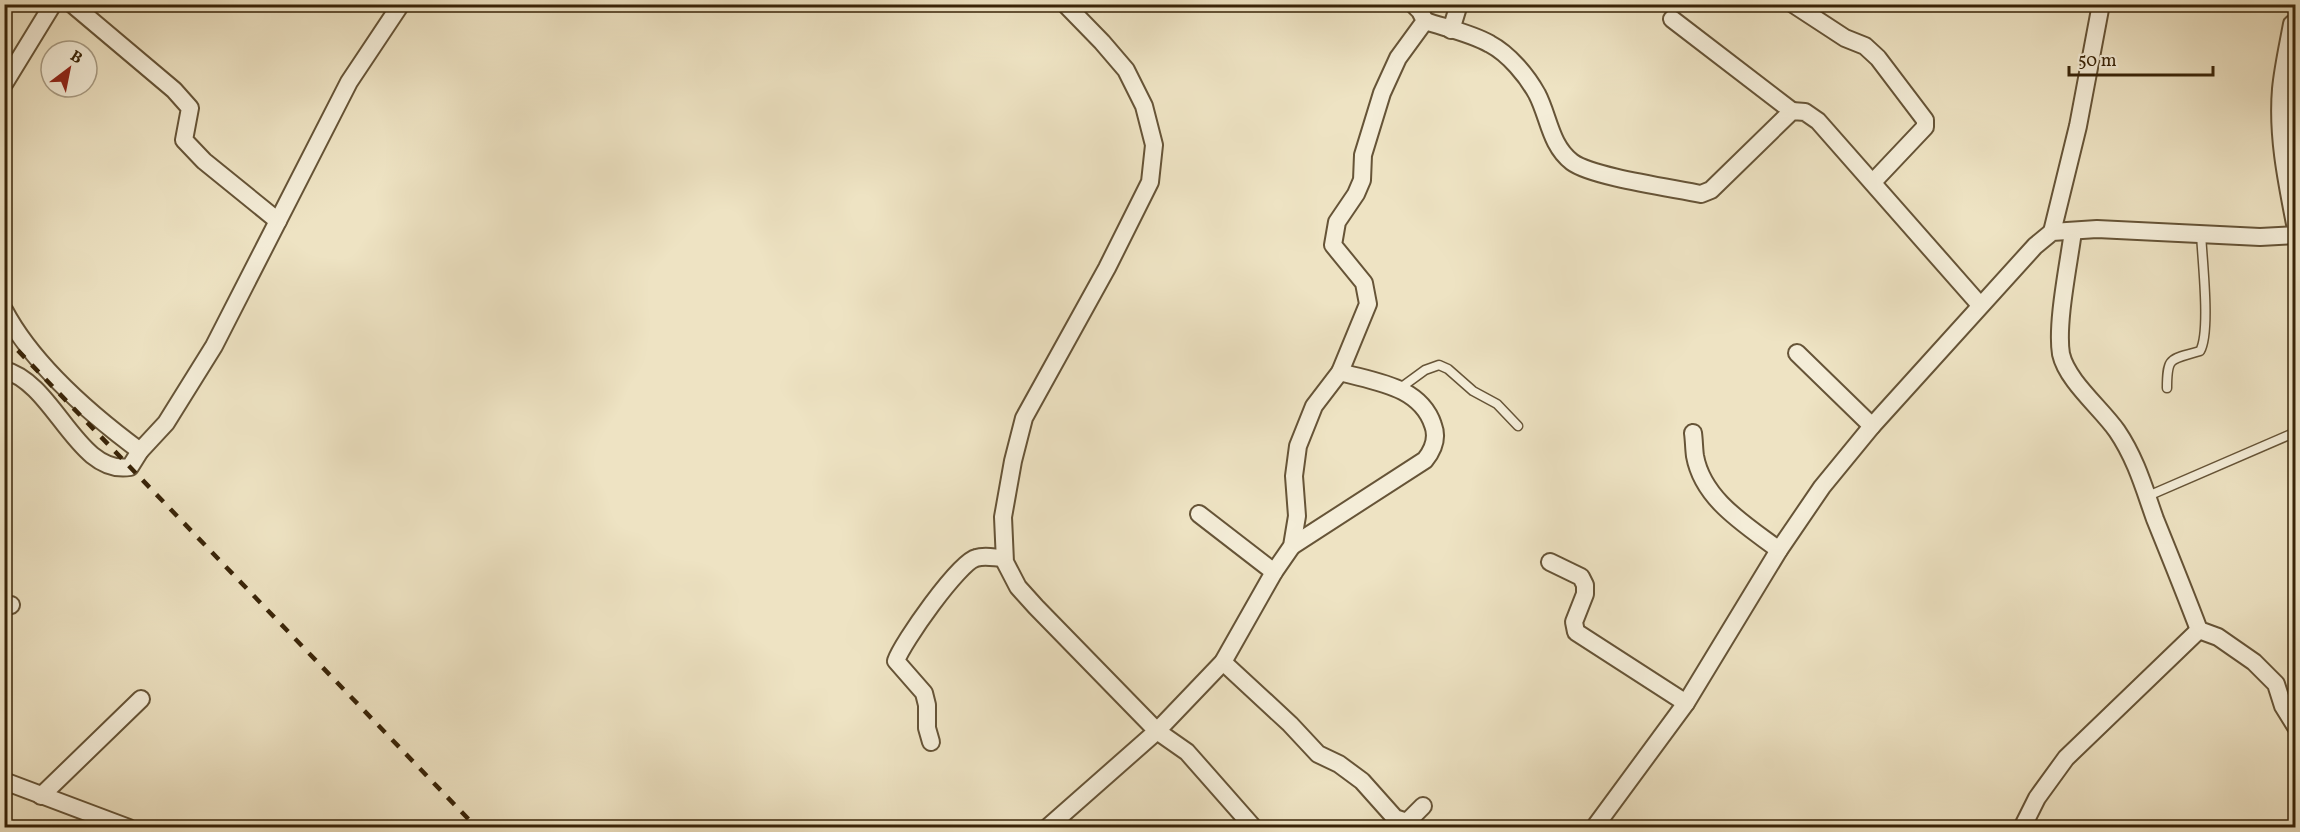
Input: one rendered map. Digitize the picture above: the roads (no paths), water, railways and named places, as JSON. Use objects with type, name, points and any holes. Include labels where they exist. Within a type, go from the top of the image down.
[{"type":"street","points":[[4,84],[52,4]]},
{"type":"street","points":[[72,4],[174,90],[190,108],[184,140],[199,156],[278,221]]},
{"type":"street","points":[[4,370],[13,372],[31,385],[92,457],[107,466],[119,469],[130,467],[140,451],[166,423],[214,346],[349,82],[401,4]]},
{"type":"street","points":[[1065,4],[1126,70],[1144,106],[1154,145],[1150,182],[1107,268],[1024,417],[1012,461],[1003,517],[1004,558],[1018,587],[1157,730],[1187,753],[1254,828]]},
{"type":"street","points":[[1413,4],[1425,21],[1491,44],[1516,65],[1536,94],[1560,150],[1574,163],[1594,172],[1701,194],[1711,190],[1792,111]]},
{"type":"street","points":[[1451,30],[1460,4]]},
{"type":"street","points":[[1793,4],[1845,38],[1864,46],[1878,58],[1925,120],[1925,127],[1873,182]]},
{"type":"street","points":[[1594,828],[1686,703],[1779,550],[1822,487],[1872,426],[1980,304],[2035,246],[2052,232],[2078,126],[2102,4]]},
{"type":"street","points":[[1672,19],[1792,111],[1805,112],[1818,121],[1980,304]]},
{"type":"street","points":[[1292,546],[1297,516],[1294,476],[1298,446],[1314,406],[1341,372],[1368,304],[1364,282],[1333,244],[1337,222],[1356,194],[1362,180],[1363,154],[1382,93],[1398,58],[1425,21]]},
{"type":"street","points":[[2292,24],[2281,89],[2280,119],[2285,170],[2295,229]]},
{"type":"street","points":[[2052,232],[2097,229],[2260,237],[2295,235]]},
{"type":"street","points":[[2073,231],[2060,331],[2061,354],[2070,375],[2105,415],[2129,448],[2199,630],[2218,637],[2254,662],[2276,684],[2283,706],[2295,727]]},
{"type":"street","points":[[4,310],[14,329],[46,368],[108,427],[140,451]]},
{"type":"street","points":[[1797,353],[1872,426]]},
{"type":"street","points":[[1047,828],[1157,730],[1223,662],[1274,572],[1292,546],[1425,460],[1431,453],[1435,443],[1435,430],[1422,404],[1399,389],[1341,372]]},
{"type":"street","points":[[1694,433],[1695,458],[1705,483],[1721,505],[1779,550]]},
{"type":"street","points":[[1199,514],[1274,572]]},
{"type":"street","points":[[931,742],[927,728],[927,705],[924,693],[896,661],[898,653],[962,566],[975,558],[1004,558]]},
{"type":"street","points":[[1550,562],[1581,577],[1585,585],[1585,594],[1574,622],[1576,632],[1686,703]]},
{"type":"street","points":[[2022,828],[2037,798],[2066,758],[2199,630]]},
{"type":"street","points":[[1223,662],[1318,753],[1339,764],[1362,781],[1395,818],[1409,820],[1424,806]]},
{"type":"street","points":[[41,796],[141,699]]},
{"type":"street","points":[[4,781],[129,828]]},
{"type":"lane","points":[[2167,388],[2167,366],[2172,359],[2200,351],[2204,345],[2201,233]]},
{"type":"lane","points":[[1399,389],[1425,370],[1439,365],[1448,369],[1473,391],[1497,404],[1518,426]]},
{"type":"lane","points":[[2148,496],[2295,432]]},
{"type":"railway","points":[[4,336],[477,828]]}]
